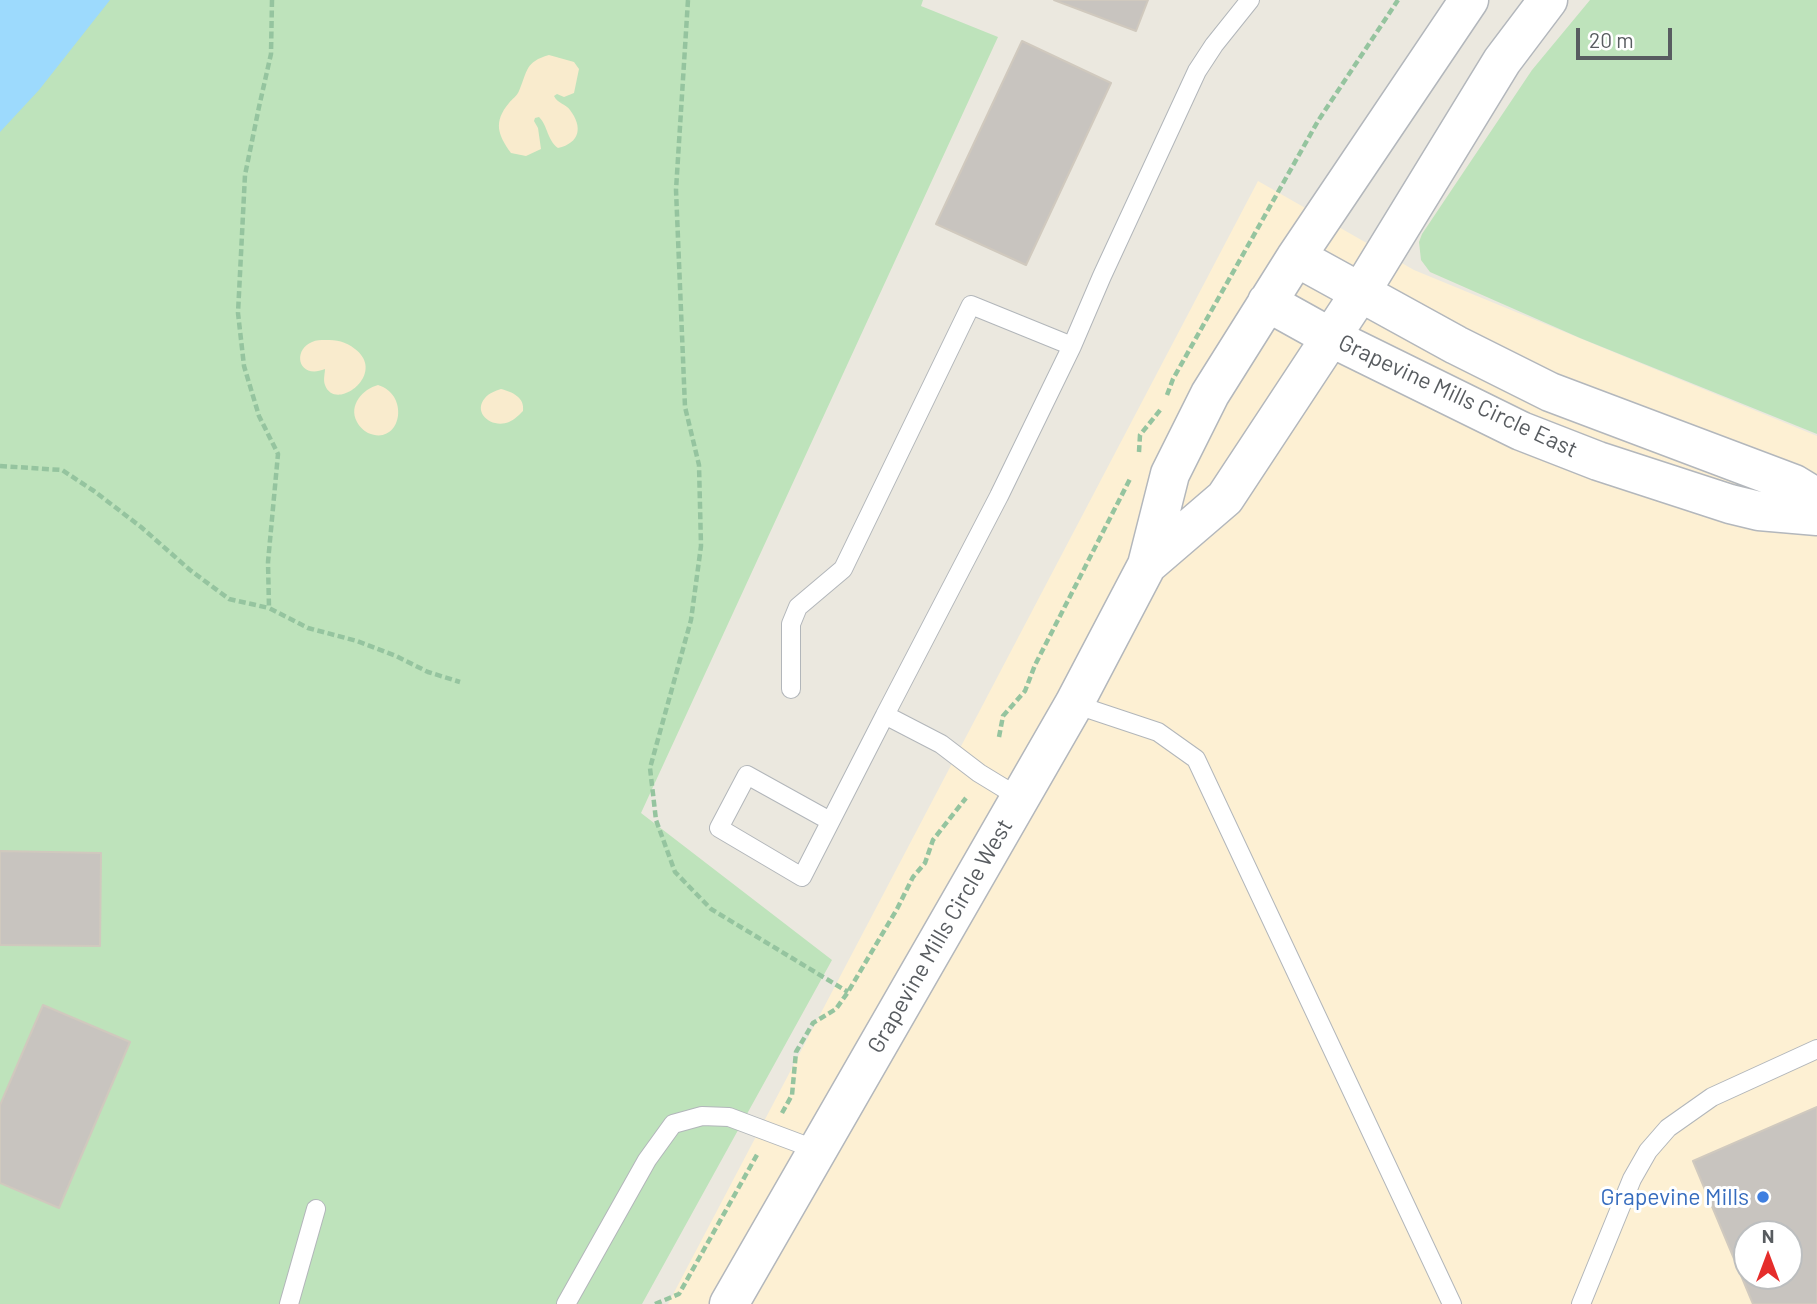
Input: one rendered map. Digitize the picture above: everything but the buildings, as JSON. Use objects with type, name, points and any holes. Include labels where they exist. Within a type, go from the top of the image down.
[{"type":"street","name":"Grapevine Mills Circle West","points":[[729,1304],[1074,704],[1147,565],[1170,474],[1210,394],[1296,257],[1469,0]]},
{"type":"street","name":"Grapevine Mills Circle West","points":[[1147,565],[1225,498],[1360,293],[1502,61],[1548,0]]},
{"type":"street","name":"Grapevine Mills Circle East","points":[[1296,257],[1456,345],[1550,392],[1794,484],[1817,498]]},
{"type":"street","name":"Grapevine Mills Circle East","points":[[1267,302],[1330,337],[1521,431],[1598,461],[1730,504],[1759,511],[1817,516]]},
{"type":"lane","points":[[830,821],[747,775],[719,828],[802,877],[999,496],[1072,346],[1197,71],[1214,44],[1250,0]]},
{"type":"lane","points":[[791,689],[791,624],[798,607],[843,569],[971,305],[1072,346]]},
{"type":"lane","points":[[1074,704],[1158,732],[1196,759],[1452,1304]]},
{"type":"lane","points":[[885,715],[942,744],[1020,798]]},
{"type":"lane","points":[[1581,1304],[1632,1179],[1648,1151],[1668,1128],[1712,1097],[1817,1049]]},
{"type":"lane","points":[[566,1304],[648,1160],[673,1124],[702,1116],[729,1117],[817,1150]]},
{"type":"lane","points":[[289,1304],[316,1209]]},
{"type":"path","points":[[270,608],[268,562],[278,454],[259,416],[244,366],[238,313],[246,175],[271,54],[272,0]]},
{"type":"path","points":[[688,0],[676,190],[685,407],[699,465],[701,546],[691,620],[650,768],[656,820],[675,872],[711,909],[848,992],[913,877],[925,863],[933,840],[966,798]]},
{"type":"path","points":[[0,466],[62,470],[141,527],[190,570],[229,599],[270,608],[308,628],[357,641],[428,672],[460,682]]},
{"type":"shaded area","points":[[1258,181],[1414,270],[1817,436],[1817,1304],[668,1304]]},
{"type":"green space","points":[[0,0],[923,0],[921,6],[998,37],[641,813],[832,960],[642,1304],[0,1304]]},
{"type":"green space","points":[[1590,0],[1817,0],[1817,434],[1580,338],[1430,272],[1421,260],[1419,242],[1422,234],[1532,70]]},
{"type":"sand","points":[[549,55],[574,62],[579,69],[574,93],[564,97],[557,94],[554,96],[574,116],[577,134],[571,142],[558,148],[539,117],[535,118],[541,149],[526,156],[511,153],[500,134],[501,116],[518,93],[531,64]]},
{"type":"sand","points":[[325,340],[348,344],[364,359],[366,369],[363,379],[348,393],[331,393],[324,383],[325,369],[309,371],[301,363],[300,357],[306,346]]},
{"type":"sand","points":[[378,385],[395,399],[398,408],[394,427],[388,433],[379,435],[368,433],[362,428],[357,422],[354,410],[362,394]]},
{"type":"sand","points":[[501,389],[520,399],[523,406],[523,411],[515,419],[503,424],[486,418],[481,409],[488,395]]},
{"type":"water","points":[[0,0],[110,0],[39,90],[0,132]]},
{"type":"place","name":"Grapevine Mills","points":[[1763,1197]]}]
